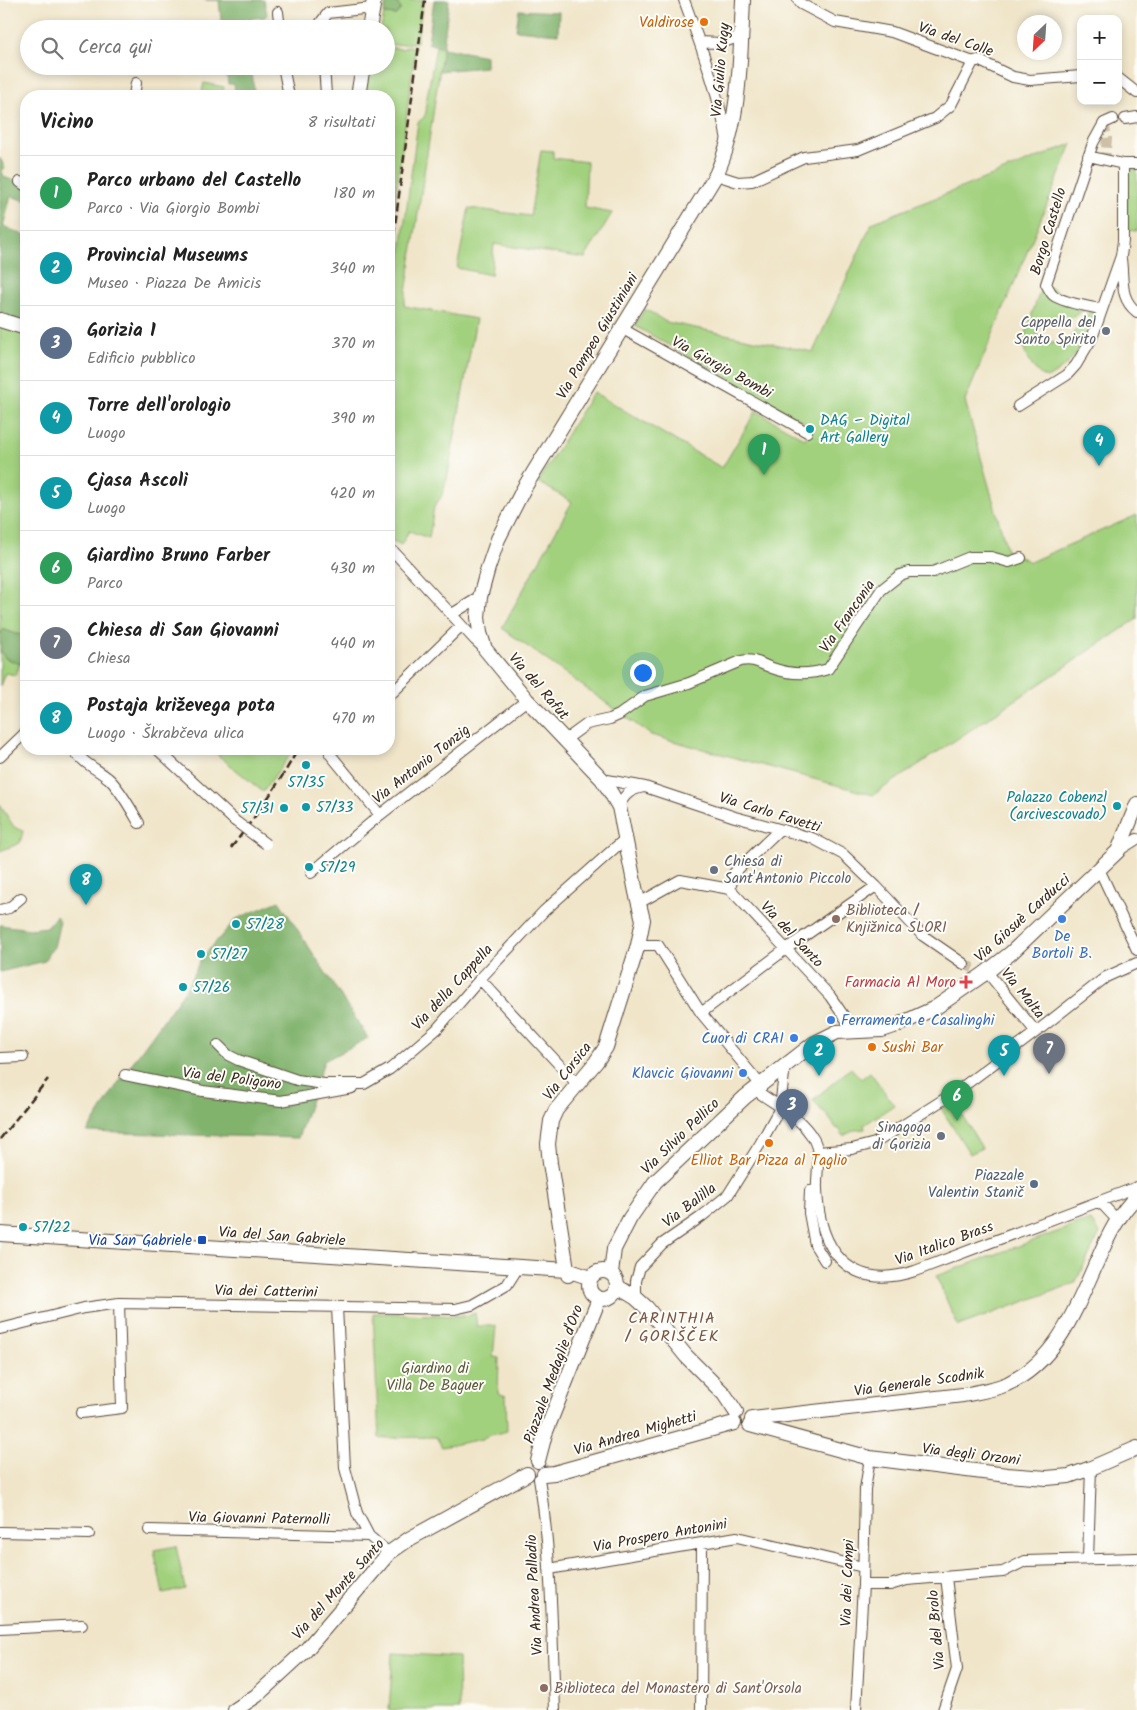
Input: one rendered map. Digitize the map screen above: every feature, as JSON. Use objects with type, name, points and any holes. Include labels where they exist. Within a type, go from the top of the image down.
[{"type":"main road","name":"Via Giulio Kugy","points":[[728,143],[737,94],[743,0]]},
{"type":"main road","points":[[370,20],[373,4]]},
{"type":"main road","points":[[359,90],[362,75]]},
{"type":"main road","name":"Via Pompeo Giustiniani","points":[[485,649],[478,617],[480,597],[498,539],[524,488],[716,175],[728,143]]},
{"type":"main road","points":[[0,320],[20,326]]},
{"type":"main road","name":"Via del Rafut","points":[[485,649],[527,700],[602,780],[619,807],[643,920]]},
{"type":"main road","points":[[1118,851],[1137,804]]},
{"type":"main road","name":"Via Giosuè Carducci","points":[[785,1065],[813,1044],[837,1032],[882,1030],[935,1008],[982,972],[1011,954],[1118,851]]},
{"type":"main road","name":"Via Corsica","points":[[567,1272],[550,1163],[549,1133],[551,1121],[556,1110],[578,1085],[606,1047],[638,945],[643,920]]},
{"type":"main road","name":"Via Silvio Pellico","points":[[611,1273],[614,1249],[630,1218],[655,1182],[757,1087],[785,1065]]},
{"type":"main road","name":"Via Generale Scodnik","points":[[751,1422],[802,1413],[963,1395],[1007,1384],[1026,1373],[1044,1358],[1056,1344],[1071,1319],[1117,1220],[1137,1196]]},
{"type":"main road","name":"Via del San Gabriele","points":[[0,1234],[519,1266],[567,1272],[590,1280]]},
{"type":"main road","points":[[590,1280],[598,1272],[611,1273],[616,1279],[618,1287],[636,1298],[647,1308],[686,1356],[724,1394],[735,1417]]},
{"type":"main road","name":"Piazzale Medaglie d'Oro","points":[[590,1280],[592,1294],[599,1299],[613,1296],[618,1287]]},
{"type":"main road","name":"Piazzale Medaglie d'Oro","points":[[537,1472],[545,1434],[599,1299]]},
{"type":"main road","name":"Via degli Orzoni","points":[[735,1417],[739,1410],[746,1410],[750,1412],[751,1422],[870,1458],[1007,1475],[1047,1478],[1069,1476],[1137,1448]]},
{"type":"main road","points":[[799,1438],[795,1432],[795,1425],[802,1413]]},
{"type":"main road","name":"Via Andrea Mighetti","points":[[537,1472],[560,1471],[735,1417]]},
{"type":"main road","name":"Via del Monte Santo","points":[[235,1710],[256,1696],[306,1650],[389,1553],[409,1539],[537,1472]]},
{"type":"street","points":[[684,0],[700,42],[722,112],[728,143]]},
{"type":"street","name":"Via del Colle","points":[[798,0],[801,4],[835,22],[892,32],[973,62],[978,60],[1013,77],[1030,80],[1077,76]]},
{"type":"street","points":[[323,20],[328,13],[373,4]]},
{"type":"street","points":[[278,12],[279,20]]},
{"type":"street","points":[[700,42],[720,42],[741,36]]},
{"type":"street","points":[[716,175],[738,182],[752,181],[804,157],[858,150],[935,118],[951,105],[973,62]]},
{"type":"street","points":[[285,75],[288,90]]},
{"type":"street","points":[[325,75],[326,90]]},
{"type":"street","points":[[1122,81],[1137,93]]},
{"type":"street","points":[[135,90],[136,83]]},
{"type":"street","points":[[1125,119],[1137,117]]},
{"type":"street","name":"Borgo Castello","points":[[1101,308],[1090,308],[1062,299],[1053,295],[1046,284],[1088,156],[1104,123],[1113,119]]},
{"type":"street","points":[[1088,156],[1123,164],[1137,164]]},
{"type":"street","points":[[1123,164],[1123,241],[1121,256],[1124,296],[1128,305],[1137,312]]},
{"type":"street","points":[[1018,406],[1053,385],[1067,375],[1076,365],[1092,338],[1101,308],[1121,256]]},
{"type":"street","name":"Via Giorgio Bombi","points":[[621,328],[807,432]]},
{"type":"street","name":"Via del Rafut","points":[[395,553],[461,626],[485,649]]},
{"type":"street","name":"Via Franconia","points":[[565,740],[579,728],[587,724],[610,719],[645,696],[690,683],[741,661],[757,661],[773,668],[803,674],[828,669],[881,590],[900,575],[909,572],[933,572],[970,557],[991,557],[1009,562],[1021,558]]},
{"type":"street","points":[[452,614],[480,597]]},
{"type":"street","points":[[395,690],[461,626]]},
{"type":"street","name":"Via Antonio Tonzig","points":[[311,873],[380,815],[527,700]]},
{"type":"street","points":[[0,757],[20,738]]},
{"type":"street","points":[[77,755],[110,779],[133,811],[139,823]]},
{"type":"street","points":[[164,755],[235,821],[266,844]]},
{"type":"street","points":[[331,755],[380,815]]},
{"type":"street","name":"Via Carlo Favetti","points":[[602,780],[645,787],[735,817],[812,838],[844,855],[922,935],[964,964]]},
{"type":"street","points":[[619,807],[626,794],[645,787]]},
{"type":"street","points":[[639,902],[680,880],[730,889],[734,873],[780,830]]},
{"type":"street","name":"Via della Cappella","points":[[218,1045],[228,1055],[238,1060],[297,1080],[324,1084],[364,1084],[390,1069],[438,1029],[480,979],[544,911],[626,838]]},
{"type":"street","points":[[1118,851],[1137,839]]},
{"type":"street","points":[[1099,869],[1137,950]]},
{"type":"street","points":[[702,1013],[786,949],[876,886]]},
{"type":"street","name":"Via del Santo","points":[[730,889],[830,996],[854,1031]]},
{"type":"street","points":[[0,910],[9,908],[21,898]]},
{"type":"street","points":[[638,945],[658,945],[702,1013],[757,1087],[780,1108],[798,1119],[814,1140],[818,1152],[852,1149],[875,1143],[950,1095],[1036,1032],[1106,977],[1137,962]]},
{"type":"street","name":"Via Malta","points":[[982,972],[1036,1032]]},
{"type":"street","points":[[480,979],[578,1085]]},
{"type":"street","points":[[0,1058],[23,1057]]},
{"type":"street","points":[[780,1108],[785,1065]]},
{"type":"street","name":"Via del Poligono","points":[[125,1074],[204,1091],[282,1101],[346,1090],[364,1084]]},
{"type":"street","name":"Via Balilla","points":[[636,1298],[636,1281],[640,1267],[662,1244],[701,1217],[728,1195],[780,1108]]},
{"type":"street","name":"Via Italico Brass","points":[[818,1152],[817,1190],[825,1237],[840,1260],[862,1273],[874,1277],[899,1276],[915,1271],[1137,1187]]},
{"type":"street","points":[[817,1190],[810,1191],[810,1213],[815,1245],[825,1261]]},
{"type":"street","points":[[1098,1202],[1117,1220]]},
{"type":"street","name":"Via dei Catterini","points":[[0,1329],[84,1308],[119,1303],[455,1309],[472,1305],[507,1285],[519,1266]]},
{"type":"street","points":[[81,1413],[122,1408],[119,1303]]},
{"type":"street","points":[[337,1307],[345,1468],[357,1513],[369,1536],[389,1553]]},
{"type":"street","name":"Via dei Campi","points":[[856,1710],[863,1585],[864,1489],[870,1458]]},
{"type":"street","points":[[1088,1559],[1091,1468]]},
{"type":"street","name":"Via Andrea Palladio","points":[[537,1472],[543,1499],[549,1569],[556,1710]]},
{"type":"street","name":"Via Giovanni Paternolli","points":[[149,1530],[369,1536]]},
{"type":"street","points":[[0,1532],[89,1534]]},
{"type":"street","name":"Via Prospero Antonini","points":[[549,1569],[737,1536],[863,1566]]},
{"type":"street","points":[[701,1710],[702,1543]]},
{"type":"street","name":"Via del Brolo","points":[[863,1585],[890,1585],[907,1580],[1003,1572],[1025,1561],[1137,1558]]},
{"type":"street","name":"Via del Brolo","points":[[944,1710],[957,1669],[946,1577]]},
{"type":"street","points":[[0,1629],[82,1625]]},
{"type":"green space","points":[[219,0],[264,0],[267,14],[265,17],[244,20],[221,20]]},
{"type":"green space","points":[[383,0],[389,0],[398,4],[401,9],[396,15],[384,14],[386,2]]},
{"type":"green space","points":[[392,0],[423,0],[417,42],[395,45],[395,20],[383,20],[384,14],[396,15],[398,3]]},
{"type":"green space","points":[[434,0],[449,0],[443,48],[428,43]]},
{"type":"green space","points":[[519,10],[559,12],[558,34],[516,30]]},
{"type":"green space","points":[[408,46],[415,47],[395,201],[395,90],[364,90],[366,75],[395,75],[395,48],[402,49]]},
{"type":"green space","points":[[436,46],[443,48],[404,306],[476,319],[447,479],[441,497],[434,507],[429,538],[409,531],[401,545],[395,542],[395,296],[418,122],[426,112]]},
{"type":"green space","points":[[443,48],[486,56],[486,67],[439,71]]},
{"type":"green space","points":[[227,75],[252,75],[254,90],[235,90],[234,84],[228,84]]},
{"type":"green space","points":[[204,83],[224,87],[223,90],[202,90]]},
{"type":"green space","points":[[1072,144],[965,401],[1007,550],[1030,562],[1137,515],[1137,619],[873,795],[651,735],[502,628],[572,502],[538,482],[593,392],[722,468],[756,411],[805,439],[813,427],[635,326],[645,309],[666,322],[813,352],[872,223]]},
{"type":"green space","points":[[541,150],[553,151],[553,158],[587,162],[585,208],[612,213],[585,258],[494,244],[491,275],[457,268],[469,208],[530,216]]},
{"type":"green space","points":[[0,158],[5,168],[2,171],[4,177],[20,184],[20,199],[11,196],[3,226],[20,233],[20,321],[0,315]]},
{"type":"green space","points":[[1129,170],[1137,170],[1137,231],[1126,230],[1127,175]]},
{"type":"green space","points":[[1043,283],[1084,309],[1074,317],[1054,320],[1042,325],[1038,330],[1041,345],[1071,337],[1090,311],[1096,314],[1088,333],[1072,359],[1047,378],[1032,366],[1024,348],[1028,326]]},
{"type":"green space","points":[[0,323],[20,328],[20,634],[9,631],[6,635],[0,632]]},
{"type":"green space","points":[[3,629],[20,634],[20,664],[5,658],[0,649],[0,632],[2,633]]},
{"type":"green space","points":[[0,649],[5,658],[20,664],[16,675],[5,673],[0,686]]},
{"type":"green space","points":[[218,755],[290,755],[263,792]]},
{"type":"green space","points":[[0,805],[14,827],[23,831],[20,843],[0,851]]},
{"type":"green space","points":[[279,901],[368,1038],[324,1061],[298,1138],[87,1132],[122,1077],[186,989],[201,959],[236,919]]},
{"type":"green space","points":[[56,916],[60,921],[54,947],[45,961],[0,972],[0,925],[30,929],[47,927]]},
{"type":"green space","points":[[851,1068],[861,1079],[870,1072],[894,1105],[864,1125],[865,1129],[855,1130],[843,1136],[839,1128],[837,1129],[813,1100]]},
{"type":"green space","points":[[950,1095],[982,1148],[970,1154],[938,1104]]},
{"type":"green space","points":[[1090,1220],[1100,1233],[1075,1283],[958,1326],[936,1276]]},
{"type":"green space","name":"Giardino di Villa De Baguer","points":[[373,1313],[465,1316],[475,1313],[477,1326],[496,1326],[493,1357],[499,1358],[498,1393],[506,1396],[507,1431],[482,1439],[442,1447],[436,1437],[379,1438]]},
{"type":"green space","points":[[176,1546],[185,1589],[163,1594],[154,1550]]},
{"type":"green space","points":[[393,1653],[458,1657],[459,1710],[389,1710]]},
{"type":"tunnel","points":[[1104,123],[1107,138],[1105,161]]},
{"type":"tunnel","points":[[964,964],[975,969]]},
{"type":"railway","points":[[395,225],[425,0]]},
{"type":"railway","points":[[231,848],[267,800],[295,755]]},
{"type":"railway","points":[[0,1139],[48,1079]]},
{"type":"place","name":"Valdirose","points":[[704,22]]},
{"type":"place","name":"Cappella del Santo Spirito","points":[[1106,331]]},
{"type":"place","name":"DAG – Digital Art Gallery","points":[[810,429]]},
{"type":"place","name":"Torre dell'orologio","points":[[1099,466]]},
{"type":"place","name":"Parco urbano del Castello","points":[[764,475]]},
{"type":"place","name":"57/35","points":[[306,765]]},
{"type":"place","name":"Palazzo Cobenzl (arcivescovado)","points":[[1117,806]]},
{"type":"place","name":"57/33","points":[[306,807]]},
{"type":"place","name":"57/31","points":[[284,808]]},
{"type":"place","name":"57/29","points":[[309,867]]},
{"type":"place","name":"Chiesa di Sant'Antonio Piccolo","points":[[714,870]]},
{"type":"place","name":"Postaja križevega pota","points":[[86,905]]},
{"type":"place","name":"Biblioteca / Knjižnica SLORI","points":[[836,919]]},
{"type":"place","name":"De Bortoli B.","points":[[1062,919]]},
{"type":"place","name":"57/28","points":[[236,924]]},
{"type":"place","name":"57/27","points":[[201,954]]},
{"type":"place","name":"Farmacia Al Moro","points":[[966,982]]},
{"type":"place","name":"57/26","points":[[183,987]]},
{"type":"place","name":"Ferramenta e Casalinghi","points":[[831,1020]]},
{"type":"place","name":"Cuor di CRAI","points":[[794,1038]]},
{"type":"place","name":"Sushi Bar","points":[[872,1047]]},
{"type":"place","name":"Klavcic Giovanni","points":[[743,1073]]},
{"type":"place","name":"Chiesa di San Giovanni","points":[[1049,1074]]},
{"type":"place","name":"Provincial Museums","points":[[819,1076]]},
{"type":"place","name":"Cjasa Ascoli","points":[[1004,1076]]},
{"type":"place","name":"Giardino Bruno Farber","points":[[957,1121]]},
{"type":"place","name":"Gorizia 1","points":[[792,1130]]},
{"type":"place","name":"Sinagoga di Gorizia","points":[[941,1136]]},
{"type":"place","name":"Elliot Bar Pizza al Taglio","points":[[769,1143]]},
{"type":"place","name":"Piazzale Valentin Stanič","points":[[1034,1184]]},
{"type":"place","name":"57/22","points":[[23,1227]]},
{"type":"place","name":"Via San Gabriele","points":[[202,1240]]},
{"type":"place","name":"Biblioteca del Monastero di Sant'Orsola","points":[[544,1688]]},
{"type":"district","name":"CARINTHIA / GORIŠČEK","points":[[672,1326]]}]
